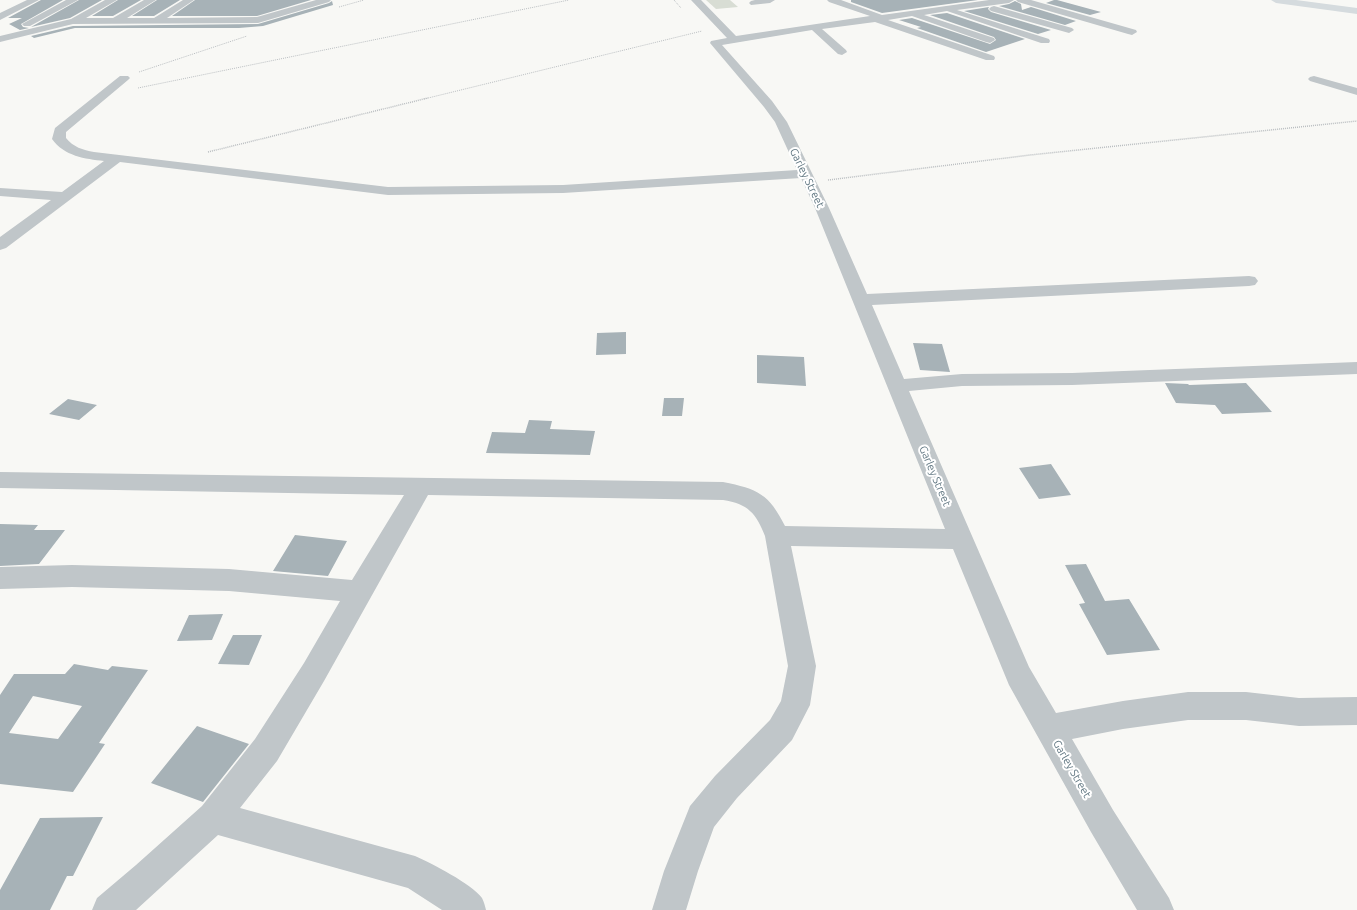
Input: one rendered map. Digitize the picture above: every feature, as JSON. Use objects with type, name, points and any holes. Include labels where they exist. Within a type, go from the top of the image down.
[{"type":"main road","points":[[1276,0],[1357,11]]},
{"type":"street","points":[[0,17],[34,0]]},
{"type":"street","points":[[20,27],[73,0]]},
{"type":"street","points":[[73,21],[112,0]]},
{"type":"street","points":[[115,21],[151,0]]},
{"type":"street","points":[[0,39],[73,21],[258,20],[326,0]]},
{"type":"street","points":[[696,0],[734,40],[990,1],[1010,0]]},
{"type":"street","points":[[754,3],[770,0]]},
{"type":"street","points":[[832,0],[990,58]]},
{"type":"street","points":[[933,0],[957,7]]},
{"type":"street","points":[[1021,0],[1132,32]]},
{"type":"street","points":[[155,21],[175,9],[190,4]]},
{"type":"street","points":[[976,4],[1069,30]]},
{"type":"street","points":[[902,5],[924,11]]},
{"type":"street","points":[[266,8],[304,7]]},
{"type":"street","points":[[945,9],[1046,41]]},
{"type":"street","points":[[911,13],[990,40]]},
{"type":"street","points":[[748,25],[760,35]]},
{"type":"street","points":[[814,27],[842,52]]},
{"type":"street","name":"Garley Street","points":[[734,40],[715,43],[768,104],[781,122],[808,178],[1019,676],[1048,729],[1157,910]]},
{"type":"street","points":[[124,78],[60,131],[59,139],[63,147],[74,151],[117,158],[367,189],[394,191],[556,189],[808,178]]},
{"type":"street","points":[[1314,78],[1357,92]]},
{"type":"street","points":[[0,245],[117,158]]},
{"type":"street","points":[[0,192],[66,196]]},
{"type":"street","points":[[0,228],[21,229]]},
{"type":"street","points":[[860,300],[1250,281]]},
{"type":"street","points":[[897,386],[962,380],[1072,379],[1357,368]]},
{"type":"street","points":[[0,480],[723,491],[739,494],[754,500],[764,508],[771,519],[777,536],[802,666],[795,705],[781,730],[726,787],[701,817],[681,871],[669,910]]},
{"type":"street","points":[[109,910],[213,818],[266,750],[314,672],[421,487]]},
{"type":"street","points":[[777,536],[962,539]]},
{"type":"street","points":[[0,578],[72,576],[229,580],[359,592]]},
{"type":"street","points":[[1048,729],[1123,715],[1188,706],[1246,706],[1299,712],[1357,712]]},
{"type":"street","points":[[213,818],[415,873],[449,893],[468,910]]},
{"type":"path","points":[[334,9],[364,0]]},
{"type":"path","points":[[102,95],[569,0]]},
{"type":"path","points":[[172,165],[227,147],[702,31]]},
{"type":"path","points":[[124,78],[154,66],[253,34]]},
{"type":"path","points":[[808,178],[1357,121]]},
{"type":"shaded area","points":[[706,0],[730,0],[738,7],[716,9]]},
{"type":"building","points":[[41,0],[63,0],[21,24],[23,27],[29,28],[20,30],[9,24],[22,18],[8,18]]},
{"type":"building","points":[[79,0],[102,0],[70,18],[31,27]]},
{"type":"building","points":[[118,0],[141,0],[113,16],[92,16]]},
{"type":"building","points":[[157,0],[180,0],[154,16],[132,16]]},
{"type":"building","points":[[195,0],[311,0],[257,16],[172,16]]},
{"type":"building","points":[[851,0],[978,0],[882,13],[851,2]]},
{"type":"building","points":[[1054,0],[1101,12],[1090,15],[1046,3]]},
{"type":"building","points":[[332,1],[333,5],[263,26],[239,28],[75,28],[34,38],[31,36],[73,26],[258,24]]},
{"type":"building","points":[[1015,1],[1021,4],[1022,10],[1031,7],[1076,21],[1065,25],[999,6]]},
{"type":"building","points":[[989,7],[988,9],[991,12],[1051,30],[1038,34],[964,11]]},
{"type":"building","points":[[947,13],[1025,39],[986,52],[917,28],[921,27],[899,20],[912,18],[990,44],[996,40],[994,37],[930,15]]},
{"type":"building","points":[[626,332],[626,354],[596,355],[597,333]]},
{"type":"building","points":[[913,343],[942,344],[950,372],[920,370]]},
{"type":"building","points":[[757,355],[804,357],[806,386],[757,383]]},
{"type":"building","points":[[1165,383],[1189,385],[1246,383],[1272,412],[1222,414],[1215,405],[1176,403]]},
{"type":"building","points":[[664,398],[684,398],[682,416],[662,416]]},
{"type":"building","points":[[68,399],[97,405],[79,420],[49,414]]},
{"type":"building","points":[[529,420],[552,421],[550,429],[595,431],[590,455],[486,453],[492,432],[525,433]]},
{"type":"building","points":[[1051,464],[1071,495],[1039,499],[1019,468]]},
{"type":"building","points":[[0,524],[38,525],[34,530],[65,530],[39,564],[0,566]]},
{"type":"building","points":[[295,535],[347,541],[328,576],[273,571]]},
{"type":"building","points":[[1086,564],[1105,601],[1129,599],[1160,650],[1107,655],[1079,604],[1085,603],[1065,565]]},
{"type":"building","points":[[223,614],[212,640],[177,641],[189,615]]},
{"type":"building","points":[[233,635],[262,635],[249,665],[218,664]]},
{"type":"building","points":[[74,664],[108,670],[112,666],[148,670],[99,743],[105,744],[73,792],[0,784],[0,695],[14,674],[65,674]],"holes":[[[33,696],[82,706],[58,739],[9,733]]]},
{"type":"building","points":[[197,726],[249,744],[203,802],[151,783]]},
{"type":"building","points":[[103,817],[73,876],[67,876],[50,910],[0,910],[0,890],[40,818]]}]
